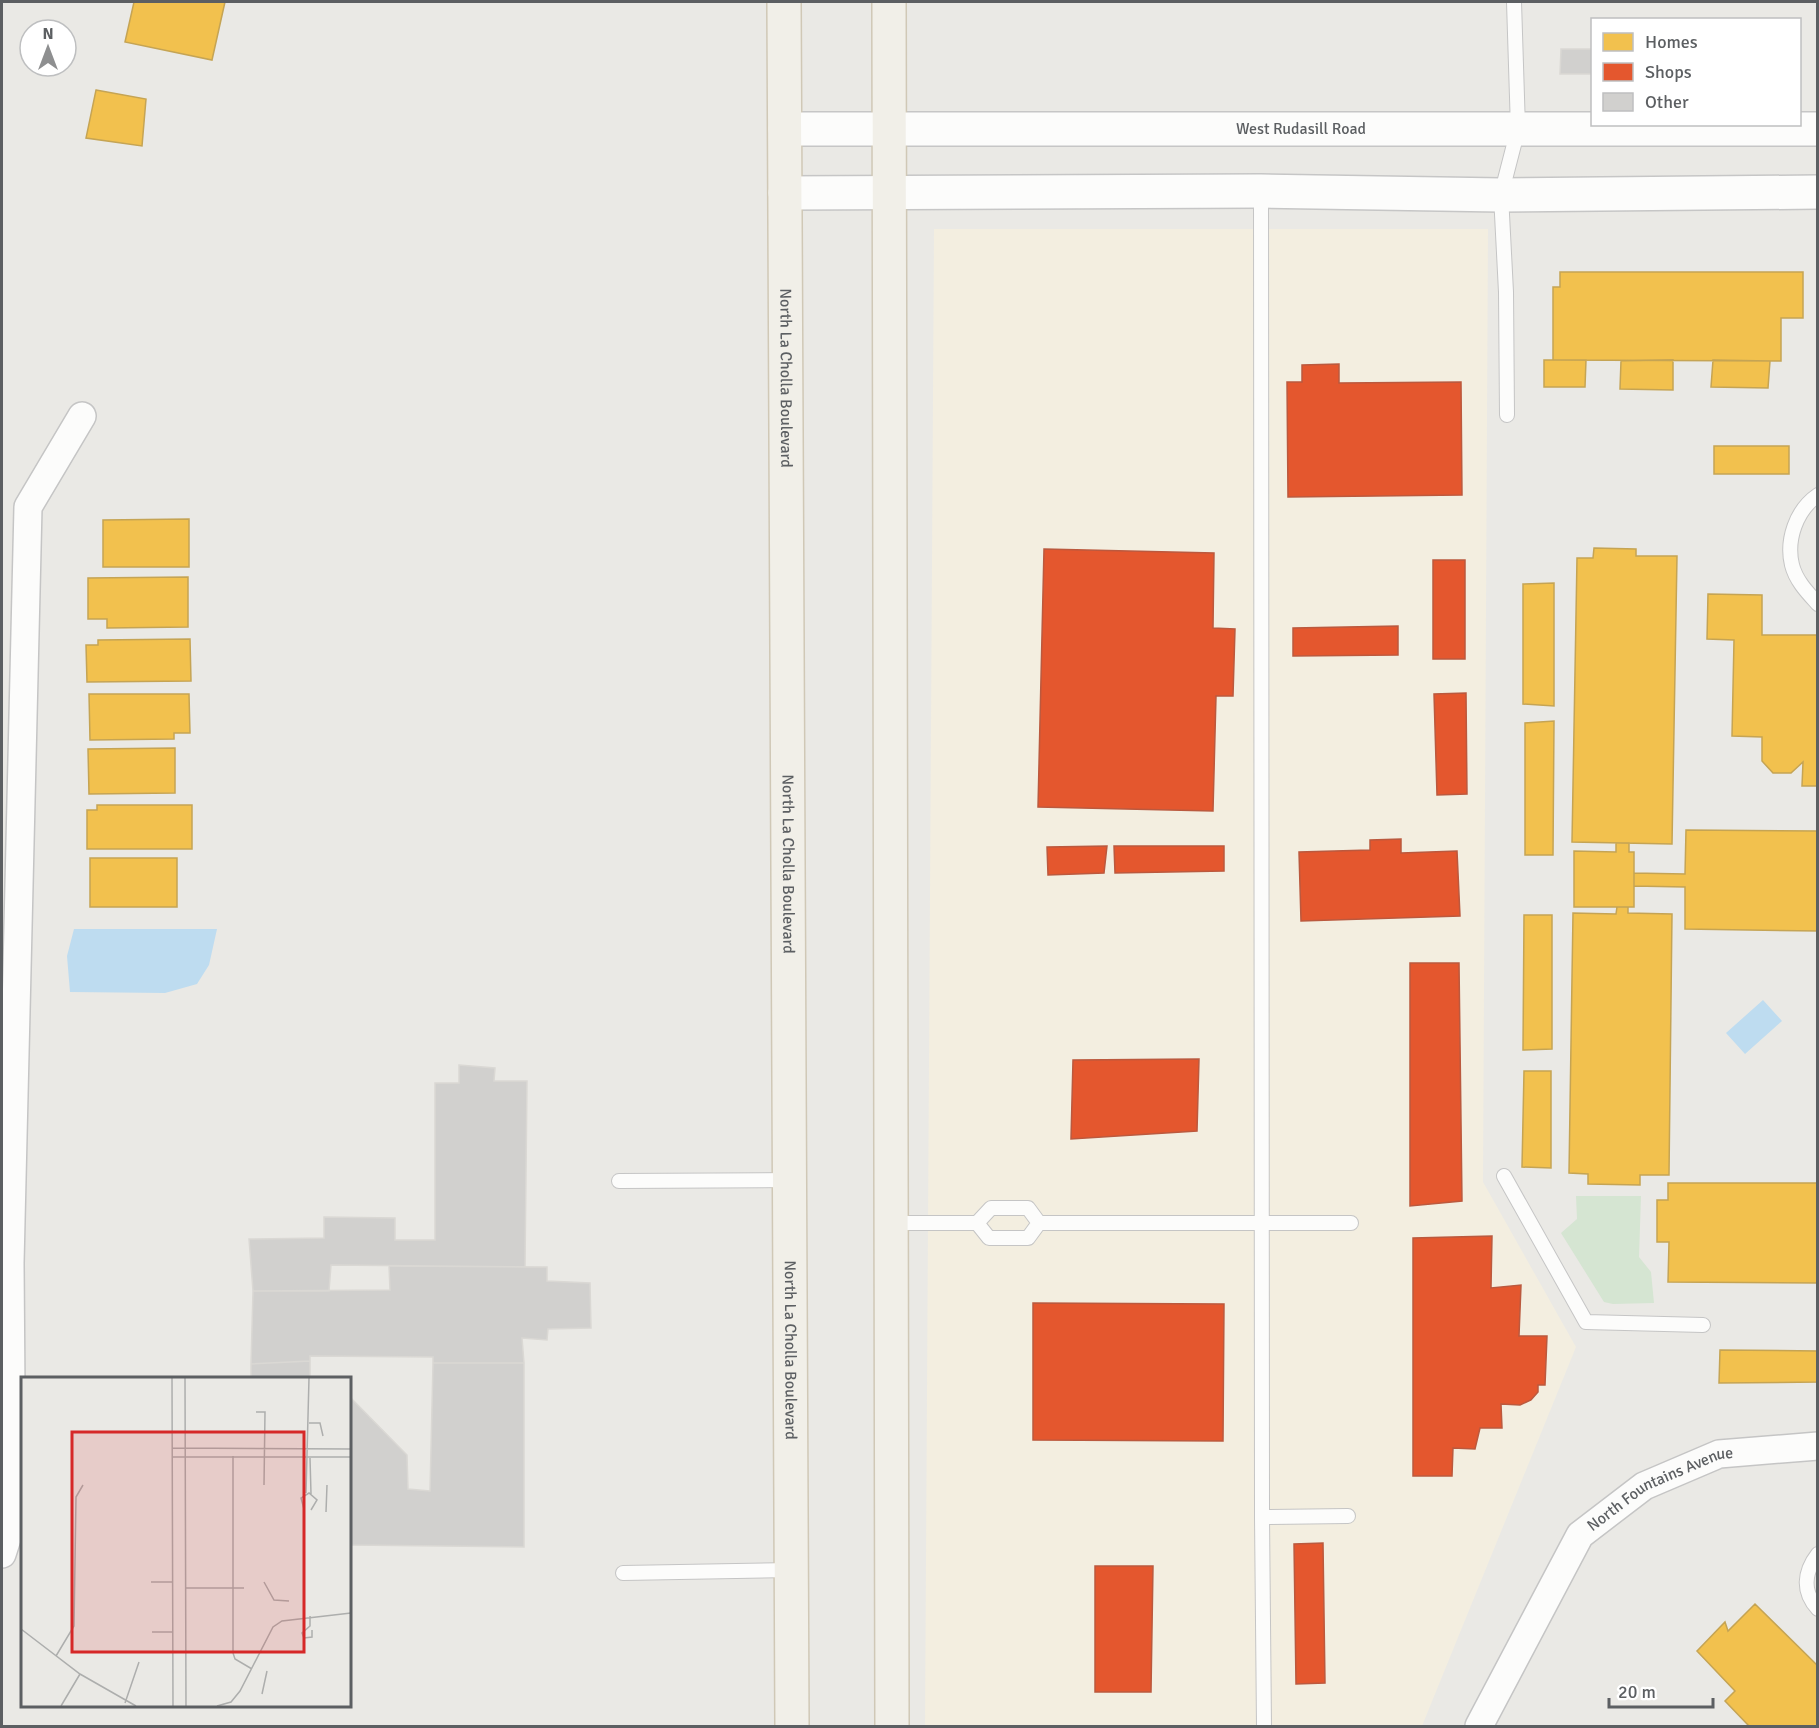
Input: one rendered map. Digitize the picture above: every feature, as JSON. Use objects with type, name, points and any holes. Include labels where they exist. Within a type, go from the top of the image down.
[{"type":"main road","name":"North La Cholla Boulevard","points":[[783,2],[792,1726]]},
{"type":"main road","points":[[889,2],[892,1726]]},
{"type":"street","name":"West Rudasill Road","points":[[784,129],[1818,129]]},
{"type":"street","points":[[785,193],[1261,191],[1501,195],[1818,192]]},
{"type":"street","points":[[2,1554],[12,1523],[10,1263],[28,507],[82,416]]},
{"type":"street","name":"North Fountains Avenue","points":[[1479,1726],[1581,1534],[1644,1486],[1719,1454],[1818,1446]]},
{"type":"lane","points":[[1507,415],[1506,292],[1501,195],[1518,129],[1514,2]]},
{"type":"lane","points":[[1261,191],[1264,1726]]},
{"type":"lane","points":[[1818,495],[1809,502],[1796,521],[1790,543],[1792,566],[1802,586],[1818,604]]},
{"type":"lane","points":[[1504,1176],[1586,1322],[1702,1325]]},
{"type":"lane","points":[[620,1181],[790,1180]]},
{"type":"lane","points":[[891,1223],[977,1223],[991,1208],[1028,1208],[1040,1223]]},
{"type":"lane","points":[[977,1223],[989,1238],[1028,1238],[1040,1223]]},
{"type":"lane","points":[[1040,1223],[1351,1223]]},
{"type":"lane","points":[[1262,1517],[1348,1516]]},
{"type":"lane","points":[[1818,1554],[1810,1563],[1807,1576],[1807,1591],[1812,1604],[1818,1610]]},
{"type":"lane","points":[[623,1573],[792,1570]]},
{"type":"shaded area","points":[[934,229],[1488,229],[1483,1182],[1576,1347],[1422,1726],[925,1726]]},
{"type":"green space","points":[[1576,1196],[1641,1196],[1639,1257],[1651,1272],[1654,1303],[1613,1304],[1604,1302],[1561,1233],[1577,1219]]},
{"type":"water","points":[[74,929],[217,929],[209,965],[197,984],[165,993],[70,992],[67,956]]},
{"type":"water","points":[[1763,1000],[1782,1021],[1745,1054],[1726,1033]]},
{"type":"building: Homes","points":[[134,2],[225,2],[212,60],[125,42]]},
{"type":"building: Homes","points":[[96,90],[146,99],[142,146],[86,138]]},
{"type":"building: Homes","points":[[1560,272],[1803,272],[1803,318],[1781,318],[1781,361],[1553,360],[1553,287],[1560,287]]},
{"type":"building: Homes","points":[[1544,360],[1586,360],[1585,387],[1544,387]]},
{"type":"building: Homes","points":[[1673,360],[1673,390],[1620,389],[1621,361]]},
{"type":"building: Homes","points":[[1713,360],[1770,361],[1768,388],[1711,387]]},
{"type":"building: Homes","points":[[1714,446],[1789,446],[1789,474],[1714,474]]},
{"type":"building: Homes","points":[[189,519],[189,567],[103,567],[103,520]]},
{"type":"building: Homes","points":[[1594,548],[1636,549],[1636,556],[1677,556],[1672,844],[1572,842],[1577,558],[1593,558]]},
{"type":"building: Homes","points":[[188,577],[188,627],[107,628],[107,619],[88,619],[88,578]]},
{"type":"building: Homes","points":[[1554,583],[1554,706],[1523,704],[1523,584]]},
{"type":"building: Homes","points":[[1708,594],[1762,595],[1762,635],[1818,635],[1818,786],[1802,786],[1803,762],[1791,773],[1773,773],[1762,761],[1762,737],[1732,736],[1734,640],[1707,639]]},
{"type":"building: Homes","points":[[190,639],[191,681],[87,682],[86,645],[98,645],[98,640]]},
{"type":"building: Homes","points":[[89,694],[189,694],[190,733],[174,733],[174,739],[90,740]]},
{"type":"building: Homes","points":[[1554,721],[1553,855],[1525,855],[1525,723]]},
{"type":"building: Homes","points":[[175,748],[175,793],[89,794],[88,749]]},
{"type":"building: Homes","points":[[97,805],[192,805],[192,849],[87,849],[87,810],[97,810]]},
{"type":"building: Homes","points":[[1686,830],[1818,831],[1818,931],[1685,929],[1685,887],[1634,886],[1634,873],[1685,874]]},
{"type":"building: Homes","points":[[1616,843],[1629,843],[1629,852],[1634,852],[1634,907],[1574,907],[1574,851],[1616,852]]},
{"type":"building: Homes","points":[[90,858],[177,858],[177,907],[90,907]]},
{"type":"building: Homes","points":[[1617,907],[1628,907],[1628,913],[1672,914],[1669,1175],[1640,1175],[1640,1185],[1588,1184],[1588,1174],[1569,1173],[1573,913],[1616,914]]},
{"type":"building: Homes","points":[[1524,915],[1552,915],[1552,1049],[1523,1050]]},
{"type":"building: Homes","points":[[1524,1071],[1551,1071],[1551,1168],[1522,1167]]},
{"type":"building: Homes","points":[[1668,1183],[1818,1183],[1818,1283],[1668,1282],[1669,1242],[1657,1242],[1657,1200],[1668,1200]]},
{"type":"building: Homes","points":[[1720,1350],[1818,1351],[1818,1382],[1719,1383]]},
{"type":"building: Homes","points":[[1755,1604],[1818,1666],[1818,1726],[1749,1726],[1725,1701],[1735,1691],[1697,1651],[1725,1622],[1728,1631]]},
{"type":"building: Shops","points":[[1339,364],[1339,383],[1461,382],[1462,495],[1288,497],[1287,382],[1302,382],[1302,365]]},
{"type":"building: Shops","points":[[1044,549],[1214,553],[1213,628],[1235,629],[1233,696],[1216,696],[1213,811],[1038,807]]},
{"type":"building: Shops","points":[[1433,560],[1465,560],[1465,659],[1433,659]]},
{"type":"building: Shops","points":[[1398,626],[1398,655],[1293,656],[1293,628]]},
{"type":"building: Shops","points":[[1466,693],[1467,794],[1437,795],[1434,694]]},
{"type":"building: Shops","points":[[1401,839],[1401,853],[1457,851],[1460,916],[1301,921],[1299,852],[1370,850],[1370,840]]},
{"type":"building: Shops","points":[[1107,846],[1104,873],[1048,875],[1047,847]]},
{"type":"building: Shops","points":[[1114,846],[1224,846],[1224,871],[1115,873]]},
{"type":"building: Shops","points":[[1410,963],[1459,963],[1462,1201],[1410,1206]]},
{"type":"building: Shops","points":[[1199,1059],[1197,1131],[1071,1139],[1073,1060]]},
{"type":"building: Shops","points":[[1492,1236],[1491,1288],[1521,1285],[1519,1336],[1547,1336],[1545,1385],[1538,1385],[1538,1392],[1531,1400],[1520,1405],[1501,1404],[1502,1428],[1480,1428],[1475,1449],[1453,1448],[1452,1476],[1413,1476],[1413,1238]]},
{"type":"building: Shops","points":[[1033,1303],[1224,1304],[1223,1441],[1033,1440]]},
{"type":"building: Shops","points":[[1323,1543],[1325,1683],[1296,1684],[1294,1544]]},
{"type":"building: Shops","points":[[1095,1566],[1153,1566],[1151,1692],[1095,1692]]},
{"type":"building: Other","points":[[1561,49],[1591,49],[1591,74],[1560,74]]},
{"type":"building: Other","points":[[459,1065],[495,1068],[494,1081],[527,1081],[525,1267],[331,1265],[329,1291],[253,1291],[249,1239],[324,1238],[324,1217],[395,1218],[395,1240],[435,1240],[435,1083],[459,1083]]},
{"type":"building: Other","points":[[389,1266],[547,1267],[547,1281],[590,1283],[591,1328],[548,1329],[547,1340],[522,1338],[524,1363],[433,1363],[433,1357],[310,1356],[310,1361],[251,1364],[253,1291],[390,1290]]},
{"type":"building: Other","points":[[310,1361],[310,1377],[251,1377],[251,1364]]},
{"type":"building: Other","points":[[433,1363],[524,1363],[524,1547],[351,1545],[351,1398],[407,1455],[408,1489],[430,1491]]}]
